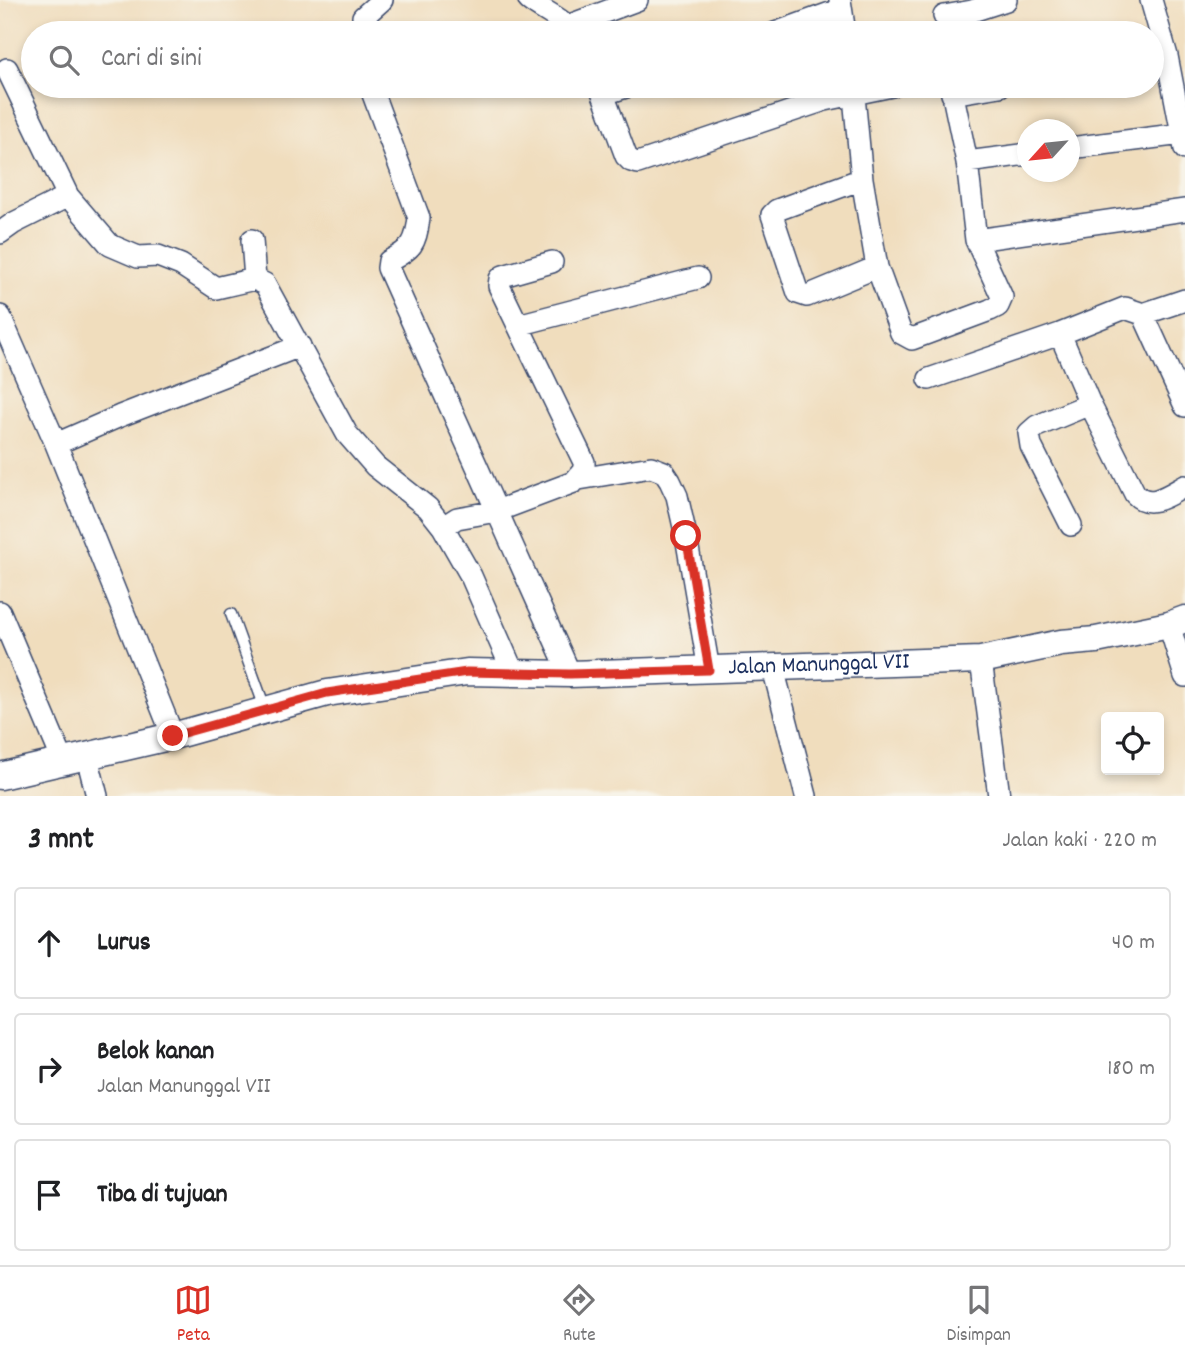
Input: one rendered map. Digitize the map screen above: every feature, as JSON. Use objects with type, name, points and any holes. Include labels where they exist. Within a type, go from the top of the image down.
[{"type":"street","points":[[364,21],[363,17],[382,0]]},
{"type":"street","points":[[529,0],[559,21]]},
{"type":"street","points":[[589,21],[637,0]]},
{"type":"street","points":[[944,17],[1006,0]]},
{"type":"street","points":[[1151,0],[1154,21]]},
{"type":"street","points":[[802,21],[840,4]]},
{"type":"street","points":[[7,69],[68,196],[110,245],[138,257],[158,256],[181,265],[216,288],[255,279],[265,284],[352,441],[388,478],[428,508],[443,527],[471,576],[513,672]]},
{"type":"street","points":[[1080,147],[1183,142],[1164,75]]},
{"type":"street","points":[[374,98],[419,219],[417,238],[411,247],[389,261],[388,268],[570,674]]},
{"type":"street","points":[[605,98],[626,156],[638,163],[831,98]]},
{"type":"street","points":[[855,98],[862,178],[877,267],[901,333],[912,339],[990,310],[1001,302],[1002,297],[976,240],[967,162],[954,98]]},
{"type":"street","points":[[967,162],[1017,155]]},
{"type":"street","points":[[862,178],[777,210],[772,215],[798,293],[802,296],[877,267]]},
{"type":"street","points":[[0,233],[68,196]]},
{"type":"street","points":[[976,240],[1185,210]]},
{"type":"street","points":[[252,240],[255,279]]},
{"type":"street","points":[[552,262],[509,273],[500,279],[499,286],[584,462],[584,470],[579,479]]},
{"type":"street","points":[[518,325],[698,278]]},
{"type":"street","points":[[929,379],[1060,334],[1125,308],[1143,314],[1185,300]]},
{"type":"street","points":[[1143,314],[1184,400]]},
{"type":"street","points":[[0,316],[56,444],[173,736]]},
{"type":"street","points":[[1060,334],[1090,404],[1139,499],[1153,502],[1185,486]]},
{"type":"street","points":[[56,444],[120,416],[300,346]]},
{"type":"street","points":[[1071,525],[1031,446],[1029,433],[1037,426],[1090,404]]},
{"type":"street","points":[[443,527],[457,518],[497,512],[579,479],[651,467],[664,472],[677,496],[709,670]]},
{"type":"street","points":[[0,612],[75,759],[97,796]]},
{"type":"street","points":[[1177,622],[1185,676]]},
{"type":"street","name":"Jalan Manunggal VII","points":[[0,776],[173,736],[327,693],[467,672],[570,674],[981,660],[1061,643],[1096,640],[1177,622]]},
{"type":"street","points":[[981,660],[999,796]]},
{"type":"street","points":[[773,668],[806,796]]},
{"type":"lane","points":[[231,614],[266,709]]},
{"type":"route","points":[[173,736],[327,693],[467,672],[570,674],[709,670],[686,536]]}]
